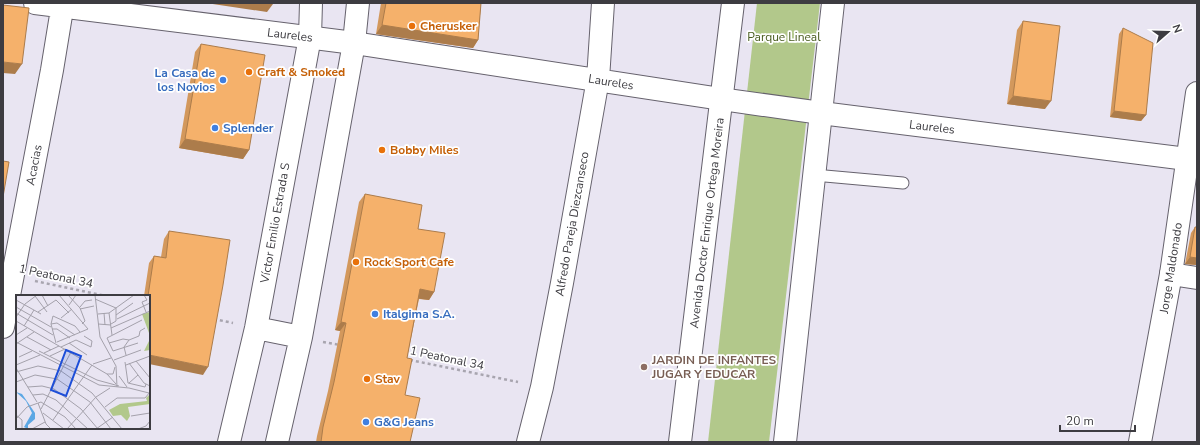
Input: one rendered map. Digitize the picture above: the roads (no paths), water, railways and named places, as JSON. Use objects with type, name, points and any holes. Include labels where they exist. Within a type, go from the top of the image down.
[{"type":"street","name":"Laureles","points":[[35,3],[63,5],[354,43],[821,113],[1187,159]]},
{"type":"street","name":"Víctor Emilio Estrada S","points":[[229,442],[256,328],[310,38],[311,3]]},
{"type":"street","points":[[277,442],[301,337],[354,43],[358,3]]},
{"type":"street","name":"Alfredo Pareja Diezcanseco","points":[[528,442],[542,387],[562,284],[598,79],[603,3]]},
{"type":"street","name":"Avenida Doctor Enrique Ortega Moreira","points":[[680,442],[733,3]]},
{"type":"street","points":[[785,442],[833,3]]},
{"type":"street","name":"Acacias","points":[[3,327],[63,5]]},
{"type":"street","name":"Jorge Maldonado","points":[[1140,442],[1172,274],[1197,93]]},
{"type":"street","points":[[1172,274],[1197,278]]},
{"type":"street","points":[[256,328],[301,337]]},
{"type":"lane","points":[[814,175],[903,183]]},
{"type":"place","name":"Cherusker","points":[[412,26]]},
{"type":"place","name":"Craft & Smoked","points":[[249,72]]},
{"type":"place","name":"La Casa de los Novios","points":[[223,80]]},
{"type":"place","name":"Splender","points":[[215,128]]},
{"type":"place","name":"Bobby Miles","points":[[382,150]]},
{"type":"place","name":"Rock Sport Cafe","points":[[356,262]]},
{"type":"place","name":"Italgima S.A.","points":[[375,314]]},
{"type":"place","name":"JARDIN DE INFANTES JUGAR Y EDUCAR","points":[[644,367]]},
{"type":"place","name":"Stav","points":[[367,379]]},
{"type":"place","name":"G&G Jeans","points":[[366,422]]},
{"type":"park label","name":"Parque Lineal","points":[[784,37]]}]
